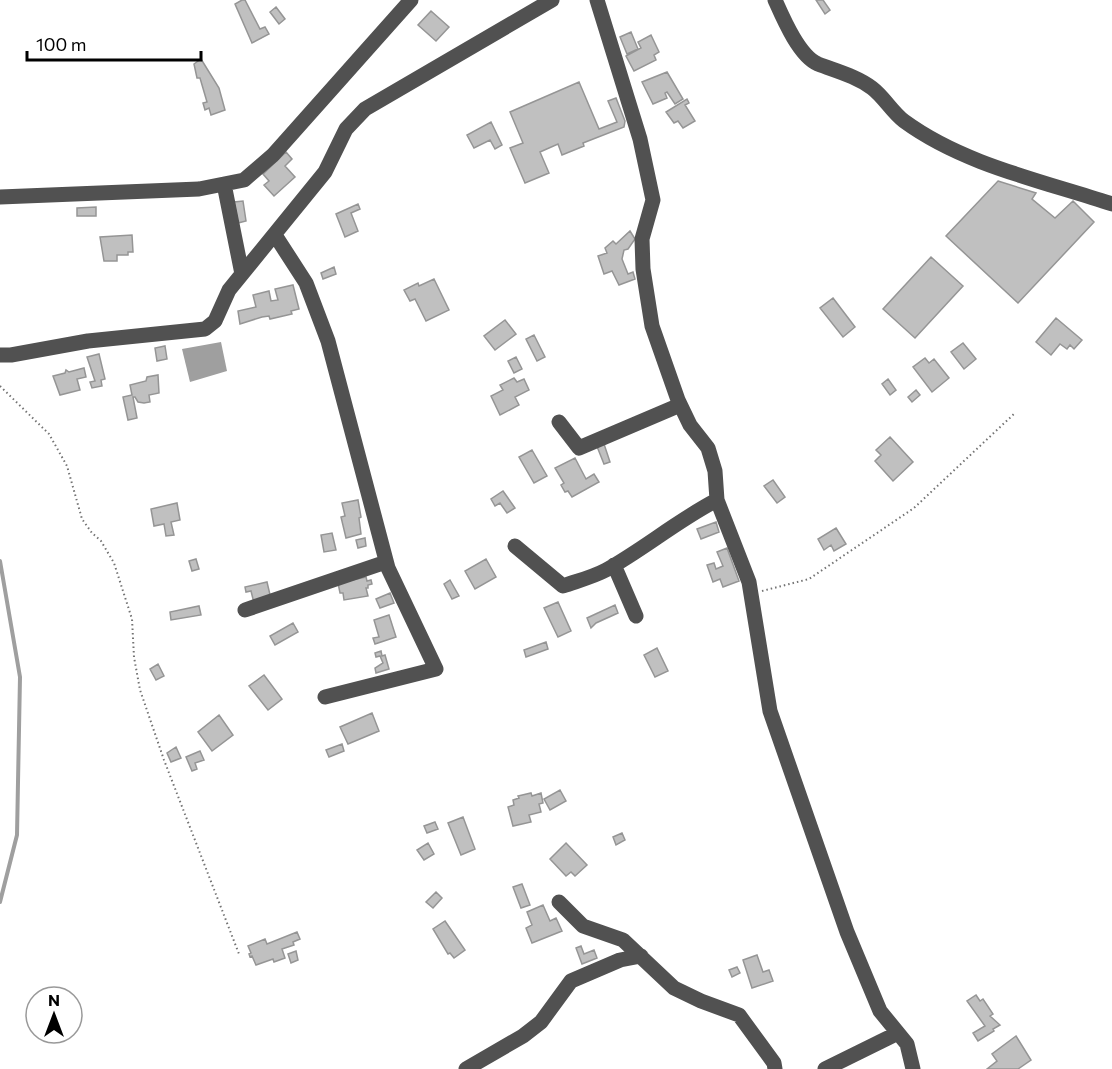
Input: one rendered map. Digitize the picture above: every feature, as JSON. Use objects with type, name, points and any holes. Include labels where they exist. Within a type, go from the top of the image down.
[{"type":"street","points":[[0,197],[199,189],[244,180],[273,155],[411,0]]},
{"type":"street","points":[[0,355],[88,341],[205,329],[215,321],[229,290],[325,172],[346,129],[365,109],[552,0]]},
{"type":"street","points":[[597,0],[640,139],[653,200],[642,239],[643,270],[652,326],[680,405],[690,425],[708,448],[715,471],[717,501],[749,582],[770,711],[847,932],[880,1011],[907,1044],[913,1069]]},
{"type":"street","points":[[775,0],[790,34],[815,63],[842,72],[872,88],[902,120],[928,137],[999,170],[1112,204]]},
{"type":"street","points":[[224,184],[242,274]]},
{"type":"street","points":[[275,235],[306,283],[328,341],[386,562],[436,669],[325,697]]},
{"type":"street","points":[[559,422],[579,448],[680,405]]},
{"type":"street","points":[[515,546],[563,586],[604,571],[699,510],[717,501]]},
{"type":"street","points":[[244,610],[386,562]]},
{"type":"street","points":[[614,565],[636,616]]},
{"type":"street","points":[[559,902],[583,926],[623,940],[674,988],[739,1015],[774,1063],[775,1069]]},
{"type":"street","points":[[466,1069],[523,1036],[541,1022],[571,981],[620,960],[641,956]]},
{"type":"street","points":[[825,1069],[898,1033]]},
{"type":"path","points":[[0,386],[49,434],[67,466],[82,519],[114,562],[132,619],[134,657],[140,690],[164,760],[239,954]]},
{"type":"path","points":[[751,594],[809,579],[914,508],[1015,413]]},
{"type":"shaded area","points":[[221,342],[227,371],[190,382],[182,349]]},
{"type":"building","points":[[245,0],[260,29],[265,27],[269,34],[252,43],[235,4]]},
{"type":"building","points":[[816,0],[823,0],[830,10],[825,14]]},
{"type":"building","points":[[276,7],[285,19],[279,24],[270,12]]},
{"type":"building","points":[[431,11],[449,27],[436,41],[418,25]]},
{"type":"building","points":[[631,32],[638,49],[627,54],[620,37]]},
{"type":"building","points":[[651,35],[659,52],[654,55],[656,60],[634,71],[626,56],[641,48],[638,42]]},
{"type":"building","points":[[201,59],[219,88],[225,110],[211,115],[209,108],[205,110],[203,103],[207,102],[194,64]]},
{"type":"building","points":[[667,72],[683,99],[675,104],[667,92],[665,93],[667,98],[653,104],[642,82]]},
{"type":"building","points":[[579,82],[599,129],[617,122],[608,101],[616,98],[625,121],[624,127],[583,143],[584,146],[562,155],[558,144],[540,152],[549,173],[525,183],[510,148],[523,143],[510,112]]},
{"type":"building","points":[[687,99],[689,103],[685,105],[695,121],[683,128],[678,121],[674,123],[666,112]]},
{"type":"building","points":[[491,122],[502,145],[495,149],[490,140],[474,148],[467,135]]},
{"type":"building","points":[[286,152],[292,159],[285,166],[295,177],[274,196],[264,185],[269,181],[263,174]]},
{"type":"building","points":[[998,181],[1036,193],[1032,199],[1055,218],[1073,201],[1094,222],[1018,303],[946,236]]},
{"type":"building","points":[[243,201],[246,221],[238,223],[234,202]]},
{"type":"building","points":[[358,204],[360,209],[351,213],[358,231],[345,237],[336,214]]},
{"type":"building","points":[[96,207],[96,216],[77,216],[77,208]]},
{"type":"building","points":[[630,231],[635,239],[628,249],[624,250],[622,259],[628,274],[633,272],[635,279],[619,285],[612,271],[604,274],[598,256],[607,253],[605,248],[613,241],[616,244]]},
{"type":"building","points":[[132,235],[133,252],[128,252],[128,255],[117,255],[117,261],[104,261],[100,237]]},
{"type":"building","points":[[931,257],[963,286],[915,338],[883,309]]},
{"type":"building","points":[[334,267],[336,274],[323,279],[321,273]]},
{"type":"building","points":[[434,279],[449,310],[426,321],[415,299],[410,301],[404,290]]},
{"type":"building","points":[[293,285],[299,309],[291,311],[292,314],[270,319],[269,316],[262,317],[240,324],[238,311],[256,307],[253,295],[269,291],[271,301],[278,300],[275,289]]},
{"type":"building","points":[[833,298],[855,327],[843,337],[820,308]]},
{"type":"building","points":[[1056,318],[1082,340],[1074,349],[1070,345],[1067,349],[1060,344],[1051,355],[1036,342]]},
{"type":"building","points":[[505,320],[516,334],[495,350],[484,336]]},
{"type":"building","points":[[534,335],[545,357],[537,361],[526,339]]},
{"type":"building","points":[[963,343],[976,359],[964,369],[951,352]]},
{"type":"building","points":[[165,346],[167,359],[157,361],[155,348]]},
{"type":"building","points":[[99,354],[105,379],[101,380],[102,386],[92,388],[90,382],[95,381],[87,357]]},
{"type":"building","points":[[516,357],[522,369],[514,373],[508,361]]},
{"type":"building","points":[[925,358],[929,363],[934,359],[949,378],[932,392],[913,367]]},
{"type":"building","points":[[84,368],[86,377],[77,379],[80,390],[60,395],[53,376],[65,373],[66,370],[69,372]]},
{"type":"building","points":[[158,375],[159,393],[149,395],[150,402],[144,403],[138,402],[133,397],[137,418],[128,420],[123,397],[132,395],[130,385],[146,381],[147,377]]},
{"type":"building","points":[[514,378],[517,382],[524,379],[529,390],[515,397],[519,405],[500,415],[491,396],[503,390],[500,385]]},
{"type":"building","points":[[888,379],[896,390],[890,395],[882,384]]},
{"type":"building","points":[[916,390],[920,395],[912,402],[908,397]]},
{"type":"building","points":[[890,437],[913,462],[893,481],[875,461],[881,455],[876,450]]},
{"type":"building","points":[[603,441],[610,462],[604,464],[596,444]]},
{"type":"building","points":[[532,450],[547,476],[534,483],[519,457]]},
{"type":"building","points":[[575,458],[586,479],[594,474],[599,482],[572,497],[568,491],[565,492],[561,485],[564,483],[555,468]]},
{"type":"building","points":[[773,480],[785,497],[777,503],[764,486]]},
{"type":"building","points":[[503,491],[515,508],[507,513],[500,503],[495,506],[491,499]]},
{"type":"building","points":[[358,500],[361,534],[346,538],[341,517],[345,516],[342,503]]},
{"type":"building","points":[[177,503],[180,520],[171,522],[174,535],[166,536],[164,524],[154,526],[151,509]]},
{"type":"building","points":[[716,522],[719,532],[701,539],[697,529]]},
{"type":"building","points":[[836,528],[846,544],[834,551],[831,545],[824,550],[818,539]]},
{"type":"building","points":[[332,533],[336,550],[324,552],[321,535]]},
{"type":"building","points":[[365,538],[366,546],[358,548],[356,540]]},
{"type":"building","points":[[727,548],[739,581],[723,587],[720,579],[713,582],[707,565],[714,563],[716,569],[723,566],[717,552]]},
{"type":"building","points":[[196,559],[199,569],[192,571],[189,561]]},
{"type":"building","points":[[486,559],[496,577],[475,589],[465,571]]},
{"type":"building","points":[[366,577],[367,581],[371,580],[372,584],[366,588],[368,596],[344,600],[338,583]]},
{"type":"building","points":[[450,580],[459,596],[452,599],[444,584]]},
{"type":"building","points":[[267,582],[271,599],[254,603],[251,591],[246,592],[245,587]]},
{"type":"building","points":[[390,593],[394,603],[380,608],[376,599]]},
{"type":"building","points":[[558,602],[571,631],[558,637],[544,608]]},
{"type":"building","points":[[615,605],[618,613],[596,623],[591,628],[587,618]]},
{"type":"building","points":[[199,606],[201,615],[171,620],[170,612]]},
{"type":"building","points":[[389,615],[396,637],[375,644],[373,638],[379,637],[374,620]]},
{"type":"building","points":[[293,623],[298,632],[275,645],[270,636]]},
{"type":"building","points":[[546,642],[548,649],[526,657],[524,650]]},
{"type":"building","points":[[657,648],[668,671],[655,677],[644,655]]},
{"type":"building","points":[[381,651],[382,656],[385,655],[389,669],[376,673],[375,668],[383,663],[380,656],[376,657],[375,653]]},
{"type":"building","points":[[158,664],[164,676],[156,680],[150,669]]},
{"type":"building","points":[[264,675],[282,699],[268,710],[249,686]]},
{"type":"building","points":[[372,713],[379,731],[348,744],[340,727]]},
{"type":"building","points":[[219,715],[233,735],[212,751],[198,732]]},
{"type":"building","points":[[342,744],[344,751],[329,757],[326,750]]},
{"type":"building","points":[[176,747],[181,758],[171,762],[167,753]]},
{"type":"building","points":[[200,751],[204,760],[195,763],[197,769],[192,771],[186,757]]},
{"type":"building","points":[[560,790],[566,801],[550,810],[544,799]]},
{"type":"building","points":[[531,793],[532,796],[541,793],[543,803],[539,804],[541,812],[529,815],[531,822],[513,826],[508,807],[514,805],[513,800],[519,798],[518,796]]},
{"type":"building","points":[[463,817],[475,849],[461,855],[448,823]]},
{"type":"building","points":[[435,822],[438,829],[427,833],[424,826]]},
{"type":"building","points":[[622,833],[625,840],[616,845],[613,837]]},
{"type":"building","points":[[428,843],[434,854],[424,860],[417,850]]},
{"type":"building","points":[[566,843],[587,865],[575,876],[571,872],[566,876],[550,859]]},
{"type":"building","points":[[522,884],[530,905],[521,908],[513,887]]},
{"type":"building","points":[[436,892],[442,898],[433,908],[426,902]]},
{"type":"building","points":[[543,905],[550,921],[556,918],[562,931],[532,943],[526,928],[532,925],[527,912]]},
{"type":"building","points":[[445,921],[465,950],[454,958],[450,953],[448,954],[433,929]]},
{"type":"building","points":[[297,932],[300,939],[293,942],[294,945],[282,949],[285,958],[274,962],[273,959],[256,965],[252,956],[250,957],[248,946],[265,939],[267,944]]},
{"type":"building","points":[[581,946],[584,954],[594,950],[597,958],[582,964],[576,948]]},
{"type":"building","points":[[296,951],[298,960],[291,963],[288,954]]},
{"type":"building","points":[[757,955],[763,972],[769,970],[773,981],[752,988],[743,960]]},
{"type":"building","points":[[737,967],[740,973],[732,977],[729,970]]},
{"type":"building","points":[[976,995],[980,1001],[983,999],[993,1014],[990,1016],[1000,1025],[978,1041],[973,1033],[985,1026],[967,1001]]},
{"type":"building","points":[[1016,1036],[1031,1060],[1018,1069],[987,1069],[997,1061],[992,1054]]},
{"type":"waterway","points":[[0,561],[20,677],[17,835],[0,902]]}]
